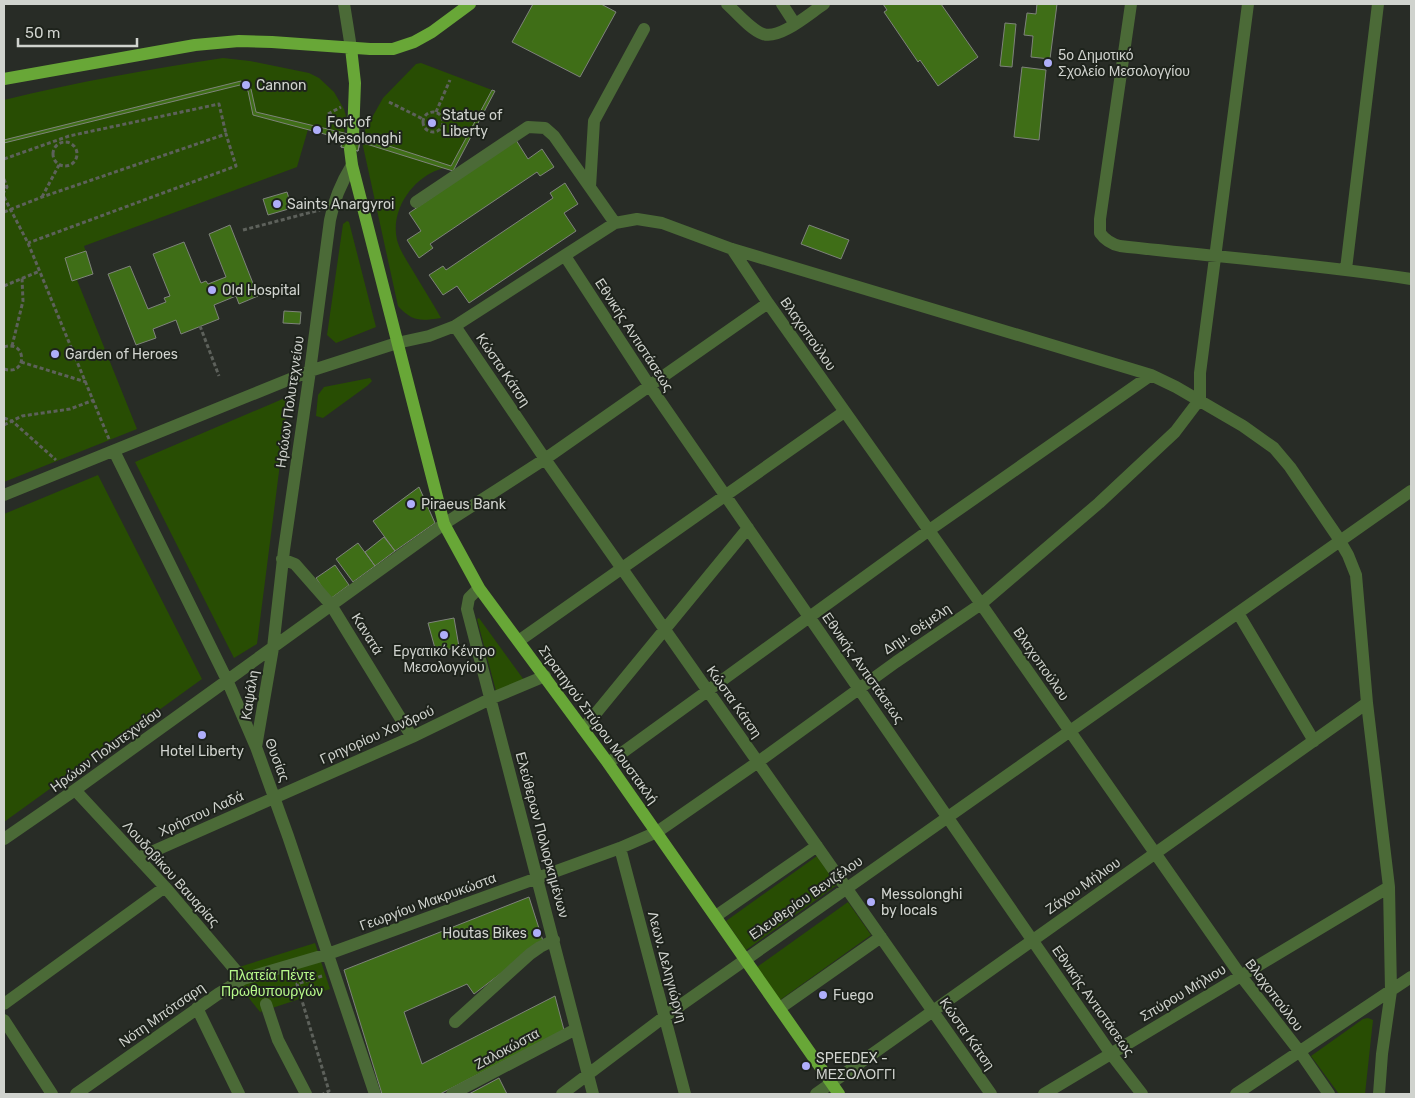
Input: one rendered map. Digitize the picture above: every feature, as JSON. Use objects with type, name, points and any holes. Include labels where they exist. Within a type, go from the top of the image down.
[{"type":"main road","points":[[4,79],[195,45],[218,43],[272,42],[388,50],[407,45],[439,28],[470,4]]},
{"type":"main road","points":[[352,48],[355,83],[353,136]]},
{"type":"main road","name":"Στρατηγού Σπύρου Μουστακλή","points":[[350,149],[352,164],[444,524],[479,588],[520,640],[657,832],[839,1094]]},
{"type":"street","points":[[344,4],[352,48]]},
{"type":"street","points":[[727,4],[762,34],[771,36],[795,24],[824,4]]},
{"type":"street","points":[[782,4],[795,24]]},
{"type":"street","points":[[1131,4],[1100,219],[1100,233],[1106,240],[1115,245],[1346,269],[1411,280]]},
{"type":"street","points":[[1200,400],[1200,373],[1248,4]]},
{"type":"street","points":[[1346,269],[1378,4]]},
{"type":"street","points":[[590,187],[594,121],[644,29]]},
{"type":"street","points":[[416,202],[528,127],[545,128],[554,136],[615,223]]},
{"type":"street","name":"Ηρώων Πολυτεχνείου","points":[[273,648],[282,559],[332,212],[340,184],[352,164]]},
{"type":"street","points":[[4,496],[310,371],[397,343],[429,336],[455,326],[615,223],[637,218],[662,223],[732,249],[1151,375],[1200,400],[1256,435],[1282,456],[1340,541],[1357,580],[1367,703],[1389,887],[1391,991],[1382,1054],[1379,1094]]},
{"type":"street","name":"Βλαχοπούλου","points":[[732,249],[928,532],[981,604],[1241,976],[1300,1052],[1329,1094]]},
{"type":"street","name":"Εθνικής Αντιστάσεως","points":[[564,256],[649,385],[1110,1054],[1142,1094]]},
{"type":"street","name":"Ηρώων Πολυτεχνείου","points":[[4,839],[444,524],[545,459],[768,303]]},
{"type":"street","name":"Κώστα Κάτση","points":[[455,326],[621,568],[991,1094]]},
{"type":"street","points":[[608,764],[809,617],[1151,375]]},
{"type":"street","name":"Δημ. Θέμελη","points":[[538,877],[620,848],[657,832],[758,762],[859,688],[981,604],[1116,488],[1174,432],[1200,400]]},
{"type":"street","points":[[520,640],[844,412]]},
{"type":"street","name":"Θυσίας","points":[[114,451],[227,680],[256,747],[275,797],[375,1094]]},
{"type":"street","name":"Ελευθερίου Βενιζέλου","points":[[562,1094],[664,1017],[1411,492]]},
{"type":"street","points":[[583,729],[748,528]]},
{"type":"street","name":"Κανατά","points":[[282,559],[295,564],[332,605],[412,737]]},
{"type":"street","name":"Ελεύθερων Πολιορκημένων","points":[[479,588],[469,598],[467,609],[593,1094]]},
{"type":"street","points":[[1238,613],[1314,741]]},
{"type":"street","name":"Καψάλη","points":[[256,747],[273,648]]},
{"type":"street","name":"Γρηγορίου Χονδρού","points":[[275,797],[412,737],[490,699],[545,676]]},
{"type":"street","name":"Ζάχου Μήλιου","points":[[816,1094],[1367,703]]},
{"type":"street","name":"Λουδοβίκου Βαυαρίας","points":[[75,790],[165,887],[243,979]]},
{"type":"street","name":"Χρήστου Λαδά","points":[[138,858],[275,797]]},
{"type":"street","points":[[716,916],[817,846]]},
{"type":"street","name":"Λεων. Δεληγιώργη","points":[[620,848],[685,1094]]},
{"type":"street","name":"Γεωργίου Μακρυκώστα","points":[[328,954],[538,877]]},
{"type":"street","points":[[4,1004],[165,887]]},
{"type":"street","name":"Σπύρου Μήλιου","points":[[1044,1094],[1389,887]]},
{"type":"street","points":[[780,1008],[881,937]]},
{"type":"street","points":[[455,1022],[530,954],[554,940]]},
{"type":"street","name":"Νότη Μπότσαρη","points":[[76,1094],[197,1008],[243,979],[328,954]]},
{"type":"street","points":[[1236,1094],[1411,976]]},
{"type":"street","points":[[266,1004],[278,1040],[306,1094]]},
{"type":"street","points":[[197,1008],[239,1094]]},
{"type":"street","points":[[4,1020],[52,1094]]},
{"type":"street","name":"Ζαλοκώστα","points":[[452,1094],[576,1029]]},
{"type":"path","points":[[436,112],[450,80]]},
{"type":"path","points":[[389,102],[423,119]]},
{"type":"path","points":[[4,159],[69,136],[219,104],[236,166],[28,243]]},
{"type":"path","points":[[328,114],[344,105]]},
{"type":"path","points":[[436,112],[441,116],[443,122],[439,130],[433,133],[426,130],[423,119],[429,113],[436,112]]},
{"type":"path","points":[[4,212],[42,197],[226,134]]},
{"type":"path","points":[[62,142],[70,143],[78,151],[77,159],[71,165],[63,167],[59,165],[54,159],[54,151],[58,144],[62,142]]},
{"type":"path","points":[[42,197],[59,165]]},
{"type":"path","points":[[4,180],[7,187],[4,192]]},
{"type":"path","points":[[4,197],[28,243],[114,451]]},
{"type":"path","points":[[243,230],[323,209]]},
{"type":"path","points":[[4,286],[40,271]]},
{"type":"path","points":[[12,346],[23,301],[22,278]]},
{"type":"path","points":[[200,326],[219,376]]},
{"type":"path","points":[[4,347],[12,346],[21,354],[21,362],[17,368],[4,371]]},
{"type":"path","points":[[21,362],[86,382]]},
{"type":"path","points":[[4,425],[22,416],[70,409],[94,400]]},
{"type":"path","points":[[4,418],[12,421],[65,470]]},
{"type":"path","points":[[322,1094],[328,1091],[297,984],[334,971]]},
{"type":"green space","name":"Garden of Heroes","points":[[223,58],[250,61],[309,73],[319,78],[334,92],[344,109],[346,116],[344,134],[309,126],[297,167],[84,246],[93,274],[77,280],[137,429],[4,482],[4,100],[113,76]]},
{"type":"green space","points":[[421,63],[492,90],[451,166],[434,171],[414,186],[402,202],[396,221],[398,244],[441,318],[428,320],[413,318],[398,306],[361,137],[383,98],[416,64]]},
{"type":"green space","points":[[347,221],[349,222],[376,327],[336,343],[327,335],[343,224]]},
{"type":"green space","points":[[370,378],[372,381],[367,386],[323,418],[316,416],[318,395],[324,387]]},
{"type":"green space","points":[[285,398],[288,401],[257,644],[234,658],[135,462]]},
{"type":"green space","points":[[98,475],[202,679],[4,822],[4,514]]},
{"type":"green space","points":[[479,618],[524,680],[496,691],[477,619]]},
{"type":"green space","points":[[817,856],[837,885],[746,950],[726,921]]},
{"type":"green space","points":[[848,902],[871,935],[780,1000],[757,967]]},
{"type":"green space","name":"Πλατεία Πέντε Πρωθυπουργών","points":[[315,943],[330,989],[260,1012],[244,992],[236,968]]},
{"type":"green space","points":[[1363,1019],[1373,1020],[1365,1094],[1339,1094],[1311,1056]]},
{"type":"building","points":[[533,4],[601,4],[616,12],[580,77],[512,42]]},
{"type":"building","points":[[883,4],[941,4],[978,57],[938,86],[920,60],[918,62],[884,12],[887,10]]},
{"type":"building","points":[[1037,4],[1057,4],[1050,59],[1031,57],[1033,36],[1024,35],[1027,13],[1036,14]]},
{"type":"building","points":[[1005,23],[1016,24],[1012,67],[1000,66]]},
{"type":"building","points":[[1022,67],[1046,70],[1039,140],[1014,137]]},
{"type":"building","name":"Fort of Mesolonghi","points":[[241,81],[251,89],[256,112],[361,137],[451,166],[492,90],[495,91],[453,171],[360,142],[358,151],[341,147],[343,139],[253,115],[248,91],[240,85],[4,143],[4,140]]},
{"type":"building","points":[[344,134],[361,137],[358,151],[341,147]]},
{"type":"building","points":[[516,140],[528,159],[542,149],[554,167],[540,176],[537,172],[430,244],[433,248],[419,258],[407,240],[421,231],[409,213]]},
{"type":"building","points":[[565,183],[578,204],[564,213],[576,231],[469,303],[457,286],[443,295],[429,275],[443,266],[446,270],[553,198],[550,193]]},
{"type":"building","name":"Saints Anargyroi","points":[[287,192],[292,208],[268,215],[263,199]]},
{"type":"building","name":"Old Hospital","points":[[230,225],[258,296],[239,304],[236,296],[214,305],[219,319],[181,334],[176,320],[153,329],[156,338],[136,345],[108,274],[130,266],[148,309],[166,302],[164,298],[170,296],[153,254],[184,242],[201,283],[206,281],[208,284],[226,277],[209,234]]},
{"type":"building","points":[[809,225],[849,240],[841,259],[801,244]]},
{"type":"building","points":[[86,251],[93,274],[72,281],[65,258]]},
{"type":"building","points":[[284,311],[301,312],[300,324],[283,323]]},
{"type":"building","name":"Piraeus Bank","points":[[419,487],[435,523],[395,551],[373,521]]},
{"type":"building","points":[[384,537],[395,551],[375,566],[365,552]]},
{"type":"building","points":[[358,543],[375,566],[353,582],[336,559]]},
{"type":"building","points":[[335,565],[349,585],[330,599],[316,578]]},
{"type":"building","name":"Eργατικό Κέντρο Μεσολογγίου","points":[[454,618],[459,647],[436,652],[428,623]]},
{"type":"building","points":[[529,897],[543,941],[474,994],[467,984],[404,1012],[422,1064],[555,996],[564,1030],[440,1094],[382,1094],[344,970]]},
{"type":"building","points":[[499,1078],[507,1094],[469,1094]]},
{"type":"place","name":"5ο Δημοτικό Σχολείο Μεσολογγίου","points":[[1048,63]]},
{"type":"place","name":"Cannon","points":[[246,85]]},
{"type":"place","name":"Statue of Liberty","points":[[432,123]]},
{"type":"place","name":"Fort of Mesolonghi","points":[[317,130]]},
{"type":"place","name":"Saints Anargyroi","points":[[277,204]]},
{"type":"place","name":"Old Hospital","points":[[212,290]]},
{"type":"place","name":"Garden of Heroes","points":[[55,354]]},
{"type":"place","name":"Piraeus Bank","points":[[411,504]]},
{"type":"place","name":"Eργατικό Κέντρο Μεσολογγίου","points":[[444,635]]},
{"type":"place","name":"Hotel Liberty","points":[[202,735]]},
{"type":"place","name":"Messolonghi by locals","points":[[871,902]]},
{"type":"place","name":"Houtas Bikes","points":[[537,933]]},
{"type":"place","name":"Fuego","points":[[823,995]]},
{"type":"place","name":"SPEEDEX - ΜΕΣΟΛΟΓΓΙ","points":[[806,1066]]}]
